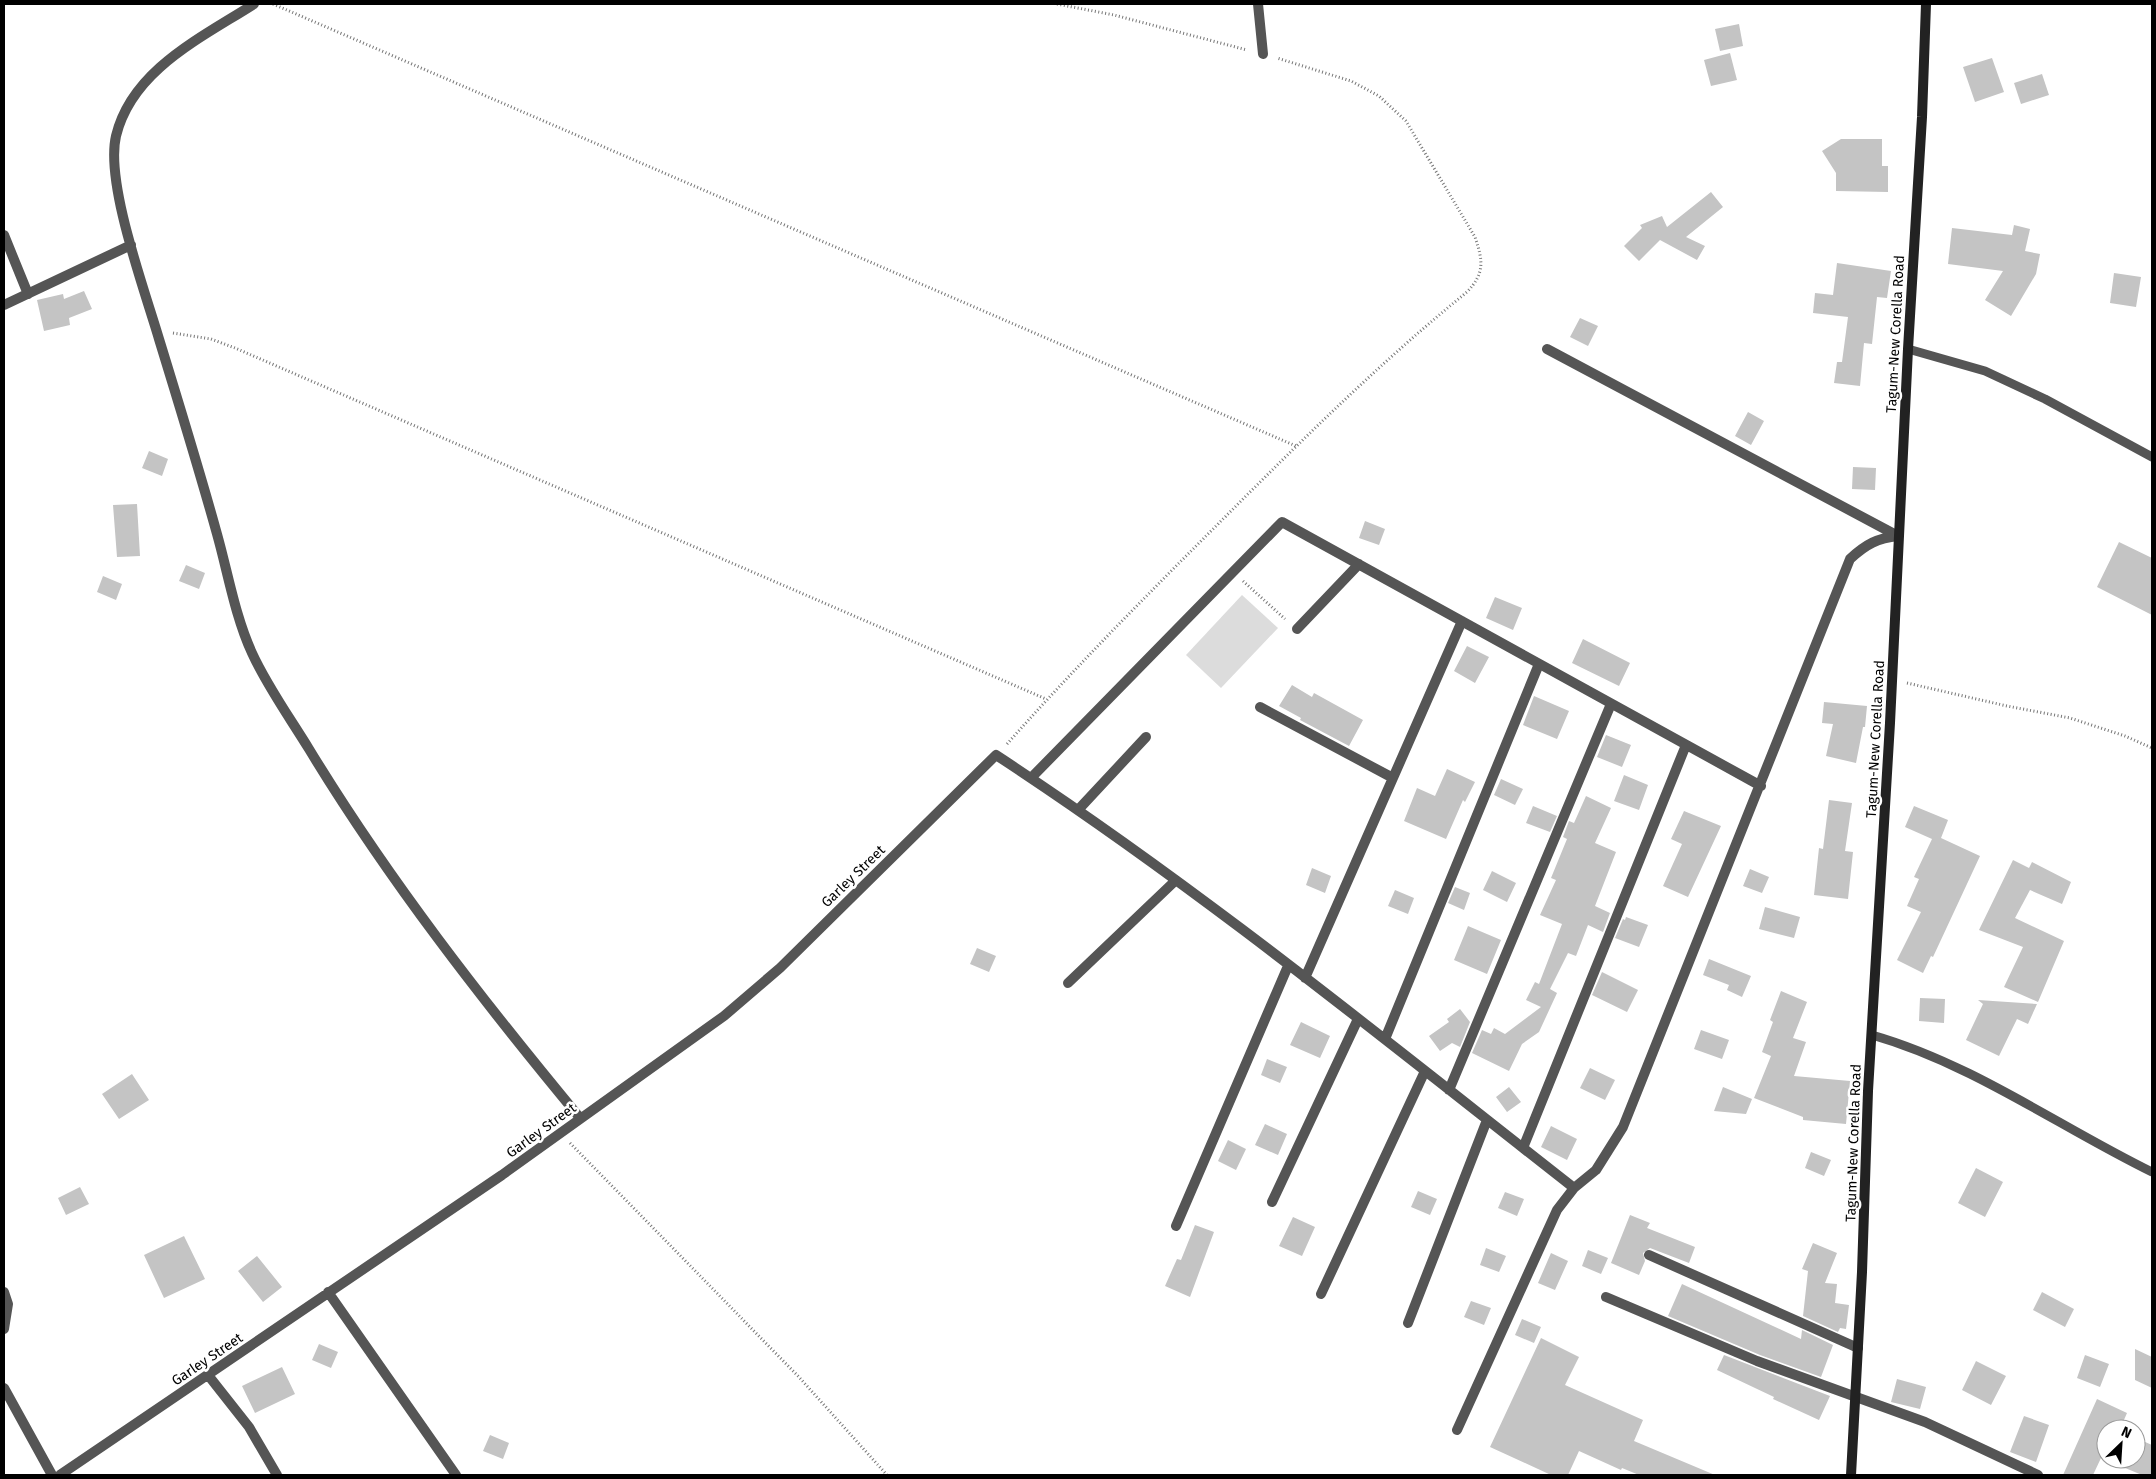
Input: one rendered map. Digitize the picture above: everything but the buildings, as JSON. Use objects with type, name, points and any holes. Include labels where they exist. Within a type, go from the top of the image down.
[{"type":"main road","name":"Tagum-New Corella Road","points":[[1851,1475],[1898,536],[1922,117],[1926,4]]},
{"type":"street","points":[[254,4],[172,58],[144,81],[126,107],[115,138],[114,166],[120,204],[131,244],[252,653],[339,798],[376,852],[518,1042],[580,1118]]},
{"type":"street","points":[[1258,4],[1263,54]]},
{"type":"street","points":[[4,234],[28,294]]},
{"type":"street","points":[[4,305],[131,244]]},
{"type":"street","points":[[1547,350],[1898,536]]},
{"type":"street","points":[[1031,778],[1282,522],[1761,786]]},
{"type":"street","points":[[1457,1430],[1557,1210],[1574,1188],[1596,1170],[1624,1127],[1850,558],[1865,545],[1879,538],[1898,536]]},
{"type":"street","points":[[1296,629],[1359,564]]},
{"type":"street","points":[[1305,978],[1462,621]]},
{"type":"street","points":[[1385,1039],[1539,664]]},
{"type":"street","points":[[1449,1090],[1612,704]]},
{"type":"street","points":[[1260,708],[1393,778]]},
{"type":"street","points":[[1078,810],[1146,736]]},
{"type":"street","points":[[1522,1148],[1686,745]]},
{"type":"street","points":[[996,755],[1078,810],[1175,880],[1385,1039],[1574,1188]]},
{"type":"street","name":"Garley Street","points":[[60,1475],[561,1133],[724,1016],[780,968],[996,755]]},
{"type":"street","points":[[1068,982],[1175,880]]},
{"type":"street","points":[[1176,1226],[1288,966]]},
{"type":"street","points":[[1272,1202],[1358,1019]]},
{"type":"street","points":[[1321,1294],[1424,1071]]},
{"type":"street","points":[[1408,1323],[1487,1120]]},
{"type":"street","points":[[1649,1255],[1858,1348]]},
{"type":"street","points":[[4,1292],[8,1304],[4,1329]]},
{"type":"street","points":[[328,1292],[456,1475]]},
{"type":"street","points":[[1606,1297],[1757,1361],[1924,1422],[2038,1475]]},
{"type":"street","points":[[208,1375],[249,1427],[277,1475]]},
{"type":"street","points":[[4,1388],[52,1475]]},
{"type":"lane","points":[[1908,349],[1985,371],[2045,399],[2152,457]]},
{"type":"lane","points":[[1872,1035],[1907,1045],[1952,1064],[2152,1172]]},
{"type":"path","points":[[273,4],[1296,446]]},
{"type":"path","points":[[996,755],[1047,700],[1296,446],[1391,358],[1467,292],[1476,282],[1481,270],[1481,254],[1475,237],[1406,121],[1379,96],[1351,82],[1313,68],[1114,15],[1057,4]]},
{"type":"path","points":[[157,331],[194,336],[234,348],[1047,700]]},
{"type":"path","points":[[1234,573],[1296,629]]},
{"type":"path","points":[[1892,679],[2008,706],[2070,718],[2125,736],[2152,748]]},
{"type":"path","points":[[561,1133],[777,1354],[887,1475]]},
{"type":"shaded area","points":[[1242,595],[1278,628],[1221,688],[1186,655]]}]
